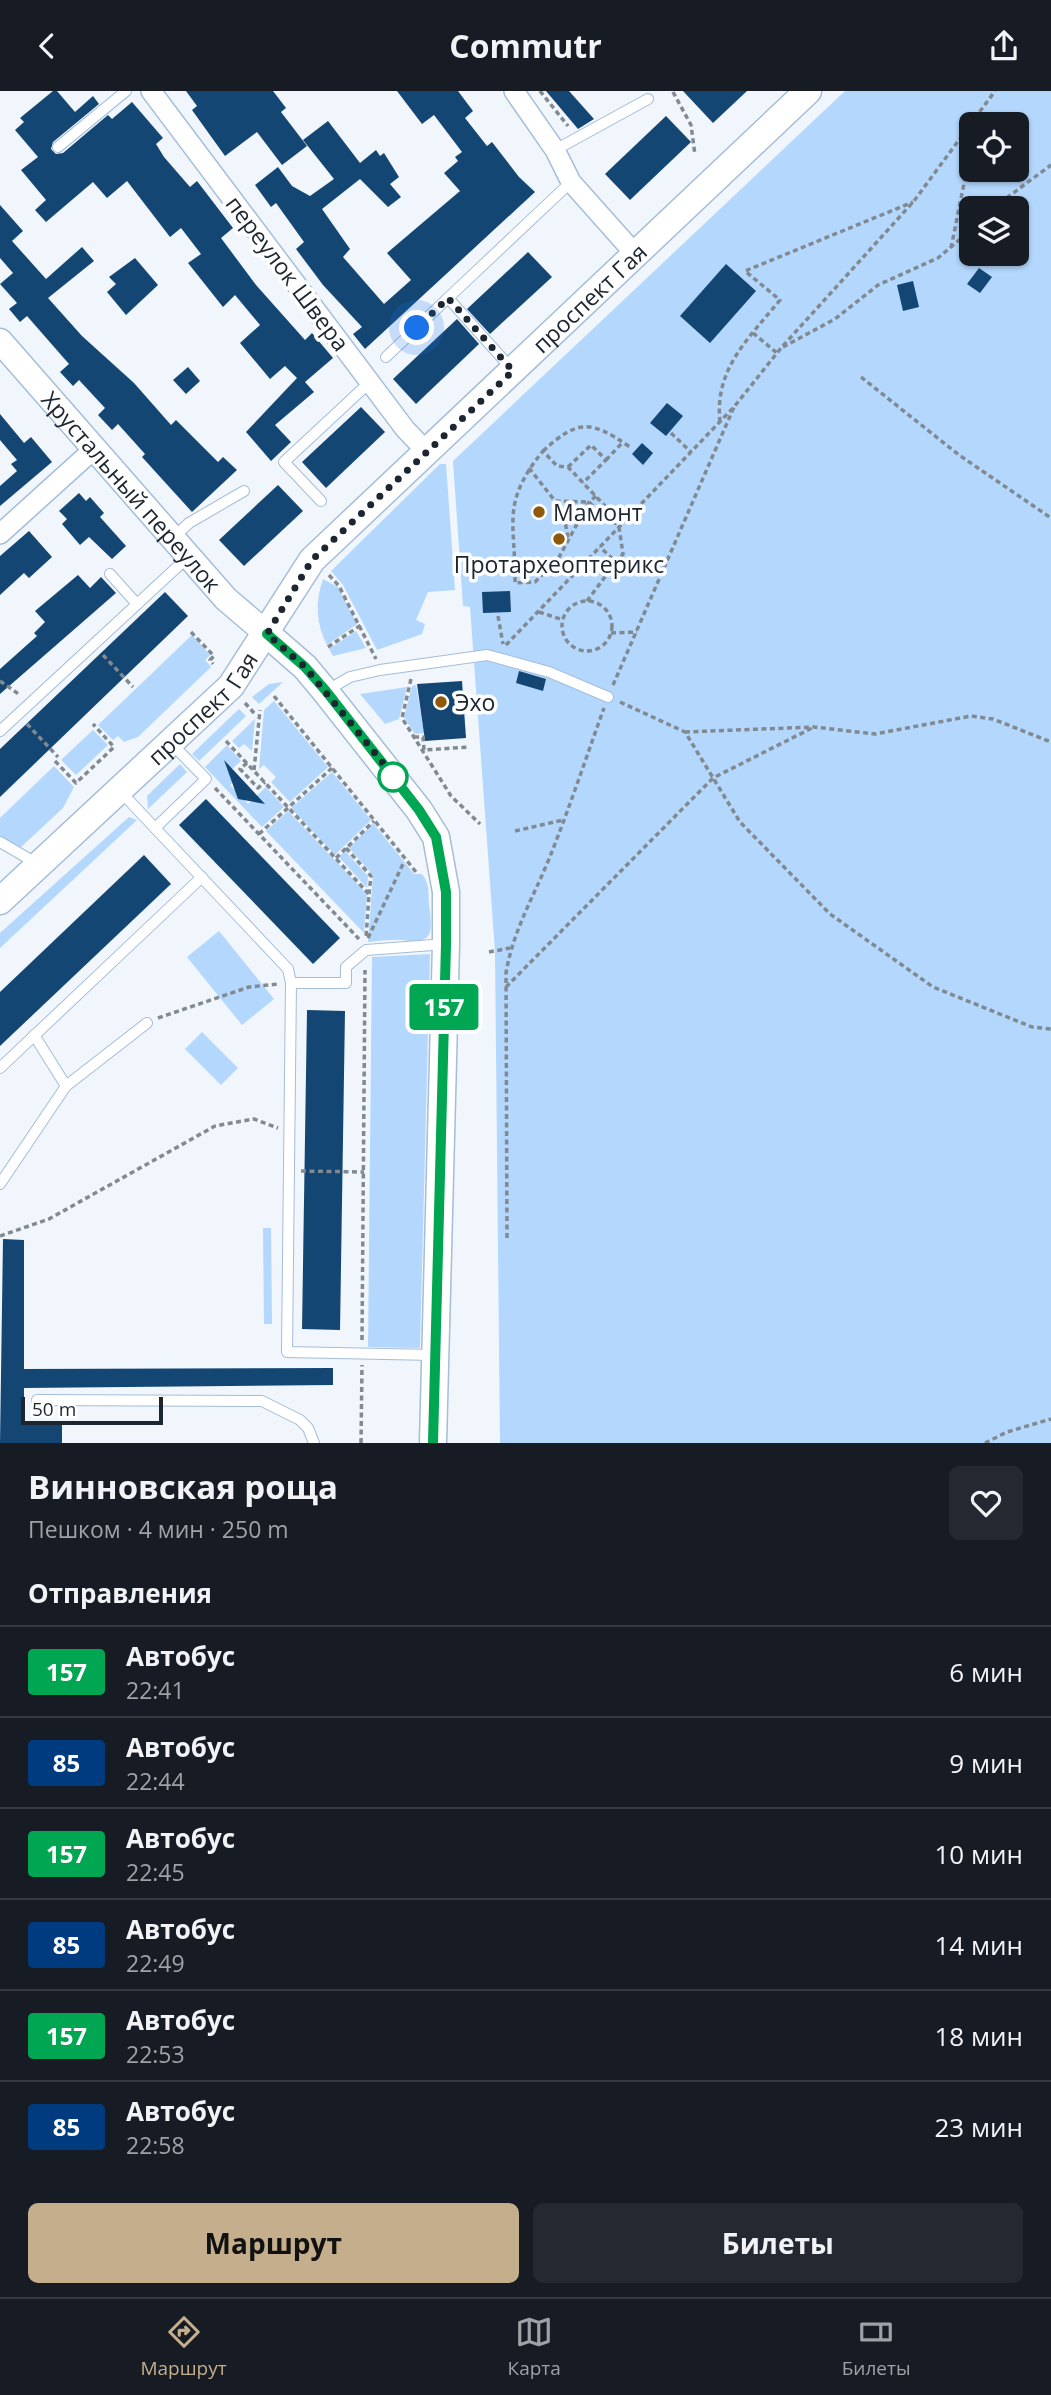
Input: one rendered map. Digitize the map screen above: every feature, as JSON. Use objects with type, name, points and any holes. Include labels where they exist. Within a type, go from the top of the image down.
[{"type":"main road","name":"проспект Гая","points":[[0,901],[231,686],[267,634],[309,564],[808,91]]},
{"type":"main road","points":[[267,634],[305,667],[326,691],[419,810],[436,837],[446,892],[446,944],[433,1443]]},
{"type":"street","name":"переулок Швера","points":[[151,91],[370,382],[427,452]]},
{"type":"street","points":[[514,91],[555,150],[571,182],[636,255]]},
{"type":"street","name":"Хрустальный переулок","points":[[0,341],[226,599],[267,634]]},
{"type":"street","points":[[0,534],[94,449]]},
{"type":"lane","points":[[58,147],[126,91]]},
{"type":"lane","points":[[555,150],[648,99]]},
{"type":"lane","points":[[386,357],[571,182]]},
{"type":"lane","points":[[448,298],[513,371]]},
{"type":"lane","points":[[321,501],[284,462],[370,382]]},
{"type":"lane","points":[[0,731],[137,604],[180,547],[189,523],[244,491]]},
{"type":"lane","points":[[110,574],[137,604]]},
{"type":"lane","points":[[326,691],[350,677],[380,670],[487,655],[549,672],[608,697]]},
{"type":"lane","points":[[155,828],[206,779],[170,742]]},
{"type":"lane","points":[[119,790],[288,969],[291,983],[287,1352],[434,1355]]},
{"type":"lane","points":[[0,842],[38,865]]},
{"type":"lane","points":[[0,1068],[202,877]]},
{"type":"lane","points":[[291,983],[345,983],[346,967],[366,950],[446,944]]},
{"type":"lane","points":[[0,1184],[66,1086],[146,1023]]},
{"type":"lane","points":[[34,1035],[66,1086]]},
{"type":"lane","points":[[37,1400],[262,1401],[300,1420],[308,1428],[314,1443]]},
{"type":"path","points":[[540,91],[578,139]]},
{"type":"path","points":[[979,112],[995,91]]},
{"type":"path","points":[[673,92],[691,125],[695,155]]},
{"type":"path","points":[[487,655],[503,646],[539,613],[734,407],[781,348],[914,201],[959,140]]},
{"type":"path","points":[[1009,196],[1051,165]]},
{"type":"path","points":[[950,250],[964,182]]},
{"type":"path","points":[[720,422],[718,405],[726,372],[734,355],[780,300],[745,271],[914,201]]},
{"type":"path","points":[[781,348],[835,319],[878,285],[950,250],[959,241]]},
{"type":"path","points":[[752,333],[777,353]]},
{"type":"path","points":[[861,377],[959,455],[1051,519]]},
{"type":"path","points":[[507,1238],[506,987],[510,948],[563,820],[608,697],[734,407]]},
{"type":"path","points":[[596,496],[589,502],[558,559],[535,582],[515,583],[511,524],[516,493],[529,468],[543,451],[563,433],[574,428],[606,430],[630,447]]},
{"type":"path","points":[[671,433],[691,452]]},
{"type":"path","points":[[583,483],[623,442]]},
{"type":"path","points":[[568,467],[591,445],[606,460]]},
{"type":"path","points":[[543,451],[556,466],[568,467],[605,506],[599,512],[589,502],[555,501]]},
{"type":"path","points":[[529,468],[555,501],[565,521],[568,540]]},
{"type":"path","points":[[587,601],[607,610],[612,625],[611,633],[601,647],[585,652],[577,650],[564,638],[562,620],[570,607],[587,601],[623,554],[619,527],[602,509]]},
{"type":"path","points":[[600,547],[616,562]]},
{"type":"path","points":[[327,574],[339,586],[361,625],[380,670]]},
{"type":"path","points":[[539,613],[562,620]]},
{"type":"path","points":[[498,616],[503,646]]},
{"type":"path","points":[[328,647],[361,625]]},
{"type":"path","points":[[191,632],[214,656],[210,660],[213,664]]},
{"type":"path","points":[[611,633],[637,632]]},
{"type":"path","points":[[93,644],[133,687]]},
{"type":"path","points":[[415,664],[402,718],[451,796],[480,824]]},
{"type":"path","points":[[0,681],[10,686],[29,704]]},
{"type":"path","points":[[274,696],[416,872]]},
{"type":"path","points":[[608,697],[685,732],[814,727],[875,734],[971,716],[993,719],[1051,742]]},
{"type":"path","points":[[245,703],[255,714]]},
{"type":"path","points":[[254,770],[260,710]]},
{"type":"path","points":[[18,714],[76,783],[114,747],[93,725]]},
{"type":"path","points":[[506,987],[713,778],[814,727]]},
{"type":"path","points":[[685,732],[740,822],[830,914],[933,987],[1032,1027],[1051,1030]]},
{"type":"path","points":[[414,737],[423,737],[424,750],[469,747]]},
{"type":"path","points":[[226,741],[369,894]]},
{"type":"path","points":[[247,763],[240,769],[258,788],[265,782]]},
{"type":"path","points":[[259,834],[332,768]]},
{"type":"path","points":[[206,779],[359,938],[366,950],[361,1443]]},
{"type":"path","points":[[515,831],[563,820]]},
{"type":"path","points":[[336,858],[374,821]]},
{"type":"path","points":[[346,848],[371,876],[366,942],[376,916],[403,864]]},
{"type":"path","points":[[489,952],[510,948]]},
{"type":"path","points":[[146,1023],[248,987],[291,983]]},
{"type":"path","points":[[0,1235],[49,1219],[215,1126],[254,1119],[289,1133]]},
{"type":"path","points":[[289,1171],[364,1172]]},
{"type":"path","points":[[985,1443],[1007,1432],[1051,1419]]},
{"type":"shaded area","points":[[845,91],[1051,91],[1051,1443],[500,1443],[495,951],[470,607],[463,606],[453,461]]},
{"type":"shaded area","points":[[440,464],[446,464],[455,590],[428,592],[416,620],[425,624],[422,634],[377,650],[343,585],[331,571]]},
{"type":"shaded area","points":[[323,579],[338,587],[357,624],[327,645],[318,613]]},
{"type":"shaded area","points":[[356,631],[366,648],[333,656],[329,649]]},
{"type":"shaded area","points":[[192,635],[210,655],[205,660],[211,667],[138,737],[124,742],[118,736],[113,740],[98,725]]},
{"type":"shaded area","points":[[283,682],[259,704],[252,697],[269,684]]},
{"type":"shaded area","points":[[416,685],[424,733],[415,734],[404,717],[412,686]]},
{"type":"shaded area","points":[[407,687],[399,719],[385,724],[360,694]]},
{"type":"shaded area","points":[[274,701],[328,767],[290,802],[271,782],[276,777],[264,765],[259,769],[264,710]]},
{"type":"shaded area","points":[[239,709],[246,716],[199,761],[192,754]]},
{"type":"shaded area","points":[[255,719],[252,751],[244,744],[239,748],[232,741]]},
{"type":"shaded area","points":[[93,730],[108,745],[76,775],[61,760]]},
{"type":"shaded area","points":[[227,745],[241,761],[231,770],[237,778],[230,785],[248,804],[266,787],[284,807],[262,827],[205,767]]},
{"type":"shaded area","points":[[180,764],[187,772],[148,809],[147,796]]},
{"type":"shaded area","points":[[54,766],[74,787],[63,808],[20,848],[0,836],[0,818]]},
{"type":"shaded area","points":[[332,772],[371,820],[335,855],[291,808]]},
{"type":"shaded area","points":[[288,811],[367,894],[364,933],[266,831]]},
{"type":"shaded area","points":[[129,817],[137,820],[0,948],[0,933]]},
{"type":"shaded area","points":[[373,823],[414,874],[422,874],[426,881],[431,923],[429,935],[425,939],[368,942],[373,875],[349,848]]},
{"type":"shaded area","points":[[345,851],[368,876],[367,888],[339,857]]},
{"type":"shaded area","points":[[219,931],[274,999],[242,1025],[187,957]]},
{"type":"shaded area","points":[[430,954],[420,1348],[368,1347],[372,957]]},
{"type":"shaded area","points":[[202,1032],[238,1068],[221,1085],[185,1049]]},
{"type":"shaded area","points":[[263,1228],[271,1228],[272,1324],[264,1324]]},
{"type":"building","points":[[53,91],[57,91],[75,112],[93,96],[99,104],[53,142],[51,149],[56,154],[63,153],[108,115],[112,119],[132,102],[163,138],[156,144],[164,157],[190,187],[197,181],[233,228],[221,238],[256,285],[305,340],[312,333],[333,358],[305,382],[314,392],[275,425],[291,442],[271,461],[246,432],[297,378],[285,366],[270,379],[240,343],[260,325],[235,295],[223,307],[188,263],[201,254],[181,228],[170,237],[127,181],[107,198],[93,182],[46,222],[35,210],[46,200],[21,170],[38,157],[15,130],[24,122],[20,118]]},
{"type":"building","points":[[186,91],[273,91],[286,108],[281,112],[307,146],[282,165],[257,132],[225,156],[192,110],[197,106]]},
{"type":"building","points":[[397,91],[458,91],[473,111],[465,118],[487,146],[492,142],[519,177],[535,192],[365,349],[353,334],[362,327],[323,285],[296,249],[304,242],[276,203],[271,207],[255,185],[278,167],[292,186],[310,196],[334,179],[303,140],[328,121],[360,163],[376,150],[380,156],[384,153],[399,177],[390,184],[401,197],[388,207],[360,179],[322,209],[350,249],[343,257],[384,304],[411,280],[387,253],[460,191],[444,173],[458,161],[455,157],[462,152],[434,115],[422,124]]},
{"type":"building","points":[[546,91],[569,91],[594,119],[578,129]]},
{"type":"building","points":[[683,91],[747,91],[713,123]]},
{"type":"building","points":[[666,116],[691,142],[630,200],[605,174]]},
{"type":"building","points":[[0,205],[23,231],[12,241],[46,279],[82,247],[94,261],[48,298],[82,336],[134,383],[171,425],[176,420],[218,462],[223,457],[237,470],[192,512],[142,457],[145,454],[118,424],[112,430],[98,415],[105,408],[79,380],[73,386],[60,372],[69,364],[27,316],[20,322],[9,309],[17,303],[0,284],[13,273],[0,258]]},
{"type":"building","points":[[528,252],[552,277],[490,334],[467,309]]},
{"type":"building","points":[[135,258],[158,285],[126,315],[107,292],[116,284],[109,277]]},
{"type":"building","points":[[726,264],[756,291],[710,343],[680,316]]},
{"type":"building","points":[[979,268],[992,277],[980,293],[967,284]]},
{"type":"building","points":[[913,281],[919,307],[903,311],[897,285]]},
{"type":"building","points":[[457,319],[479,344],[416,404],[393,379]]},
{"type":"building","points":[[188,367],[200,381],[186,394],[173,380]]},
{"type":"building","points":[[667,403],[683,416],[666,436],[650,423]]},
{"type":"building","points":[[361,407],[385,432],[326,488],[302,462]]},
{"type":"building","points":[[0,414],[24,443],[31,437],[52,462],[0,506],[0,486],[17,471],[11,464],[17,460],[0,440]]},
{"type":"building","points":[[642,443],[653,453],[643,465],[632,454]]},
{"type":"building","points":[[278,485],[303,511],[244,566],[219,540]]},
{"type":"building","points":[[79,493],[86,501],[90,497],[104,513],[100,517],[126,546],[112,559],[89,537],[80,545],[62,524],[67,519],[59,511]]},
{"type":"building","points":[[29,531],[52,557],[29,578],[24,573],[0,595],[0,556]]},
{"type":"building","points":[[78,575],[90,588],[101,577],[116,593],[0,694],[0,669],[37,636],[34,633],[45,622],[35,611]]},
{"type":"building","points":[[510,591],[511,612],[483,613],[482,592]]},
{"type":"building","points":[[165,592],[188,616],[0,797],[0,749]]},
{"type":"building","points":[[519,671],[546,679],[543,691],[516,683]]},
{"type":"building","name":"Эхо","points":[[462,681],[466,738],[425,741],[417,684]]},
{"type":"building","points":[[224,760],[265,804],[238,799]]},
{"type":"building","points":[[206,799],[340,938],[313,964],[179,825]]},
{"type":"building","points":[[144,855],[171,884],[0,1046],[0,992]]},
{"type":"building","points":[[307,1010],[345,1011],[340,1330],[302,1329]]},
{"type":"building","points":[[3,1239],[24,1240],[24,1369],[333,1368],[333,1385],[24,1388],[24,1422],[62,1423],[62,1443],[0,1443]]},
{"type":"bus line","name":"157","points":[[267,634],[305,667],[326,691],[419,810],[436,837],[443,865],[446,944],[433,1443]]},
{"type":"place","name":"Мамонт","points":[[539,512]]},
{"type":"place","name":"Протархеоптерикс","points":[[559,539]]},
{"type":"place","name":"Эхо","points":[[441,702]]},
{"type":"route","points":[[393,777],[396,779],[305,667],[267,634],[312,560],[513,371],[448,298],[417,328]]}]
